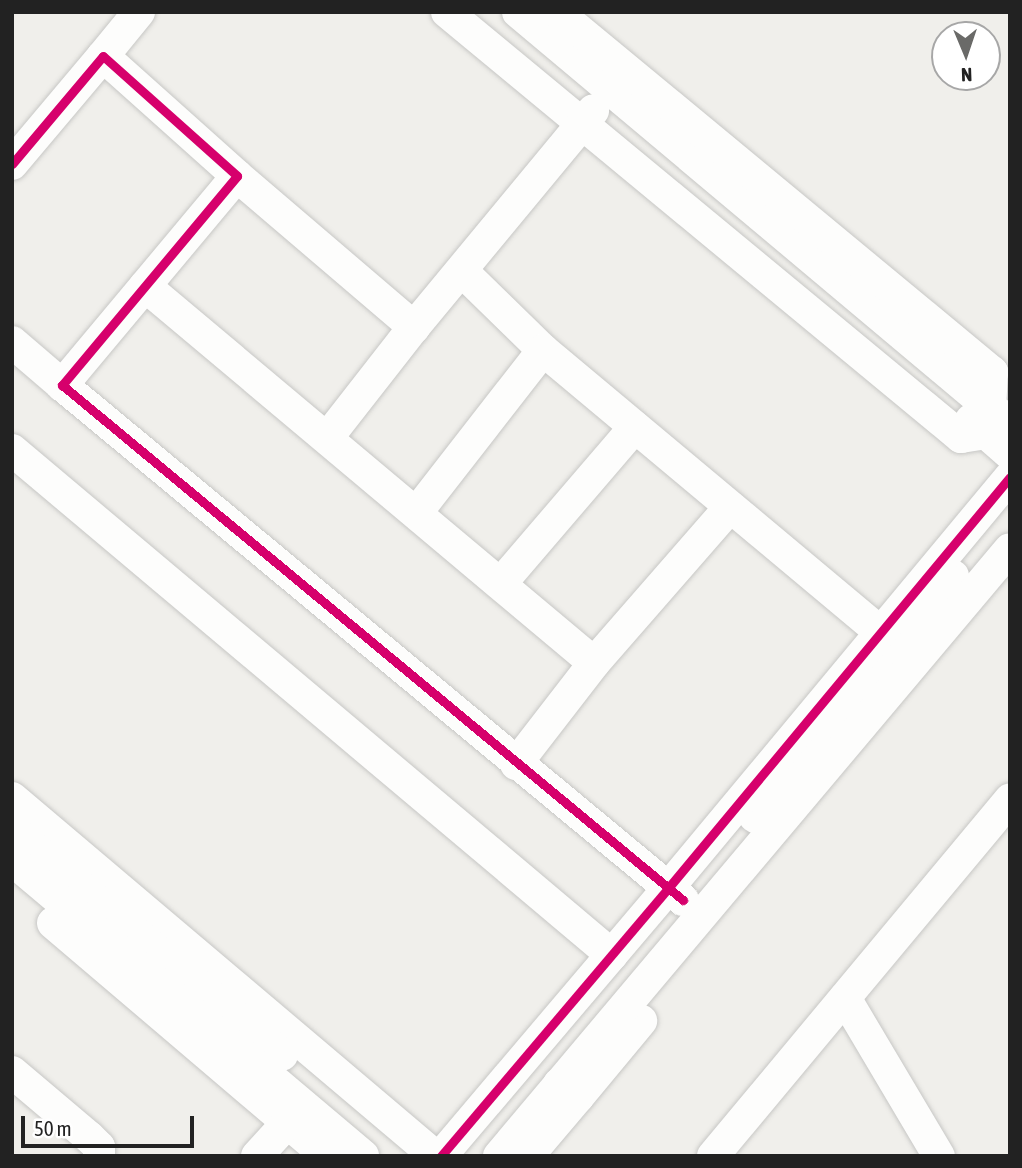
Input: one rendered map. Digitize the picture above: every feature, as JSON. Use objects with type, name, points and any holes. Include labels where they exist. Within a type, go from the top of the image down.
[{"type":"street","points":[[12,164],[139,12]]},
{"type":"street","points":[[447,12],[588,118],[961,437],[996,421]]},
{"type":"street","points":[[480,12],[588,118],[681,167]]},
{"type":"street","points":[[518,12],[681,167],[996,421]]},
{"type":"street","points":[[556,12],[992,372],[996,421],[1010,454]]},
{"type":"street","points":[[103,56],[237,176],[414,327]]},
{"type":"street","points":[[328,437],[414,327],[463,272],[588,118]]},
{"type":"street","points":[[62,385],[237,176]]},
{"type":"street","points":[[463,272],[543,350],[879,631]]},
{"type":"street","points":[[145,286],[502,582],[594,663]]},
{"type":"street","points":[[12,342],[516,764],[676,894]]},
{"type":"street","points":[[417,512],[543,350]]},
{"type":"street","points":[[502,582],[635,426]]},
{"type":"street","points":[[12,450],[612,955]]},
{"type":"street","points":[[468,1156],[676,894],[879,631],[1010,477]]},
{"type":"street","points":[[528,1156],[569,1091],[1010,507]]},
{"type":"street","points":[[516,764],[594,663],[730,508]]},
{"type":"street","points":[[441,1156],[612,955],[809,771],[1010,549]]},
{"type":"street","points":[[499,1156],[569,1091],[1006,583],[1010,560]]},
{"type":"street","points":[[12,798],[435,1156]]},
{"type":"street","points":[[713,1156],[1010,800]]},
{"type":"street","points":[[12,829],[403,1156]]},
{"type":"street","points":[[12,860],[363,1156]]},
{"type":"street","points":[[12,889],[327,1156]]},
{"type":"street","points":[[845,998],[939,1156]]},
{"type":"street","points":[[12,1072],[89,1137],[99,1147],[99,1156]]},
{"type":"street","points":[[257,1156],[287,1123]]},
{"type":"cycle path","points":[[12,164],[103,56],[237,176],[62,385],[683,900]]},
{"type":"cycle path","points":[[441,1156],[1010,477]]}]
